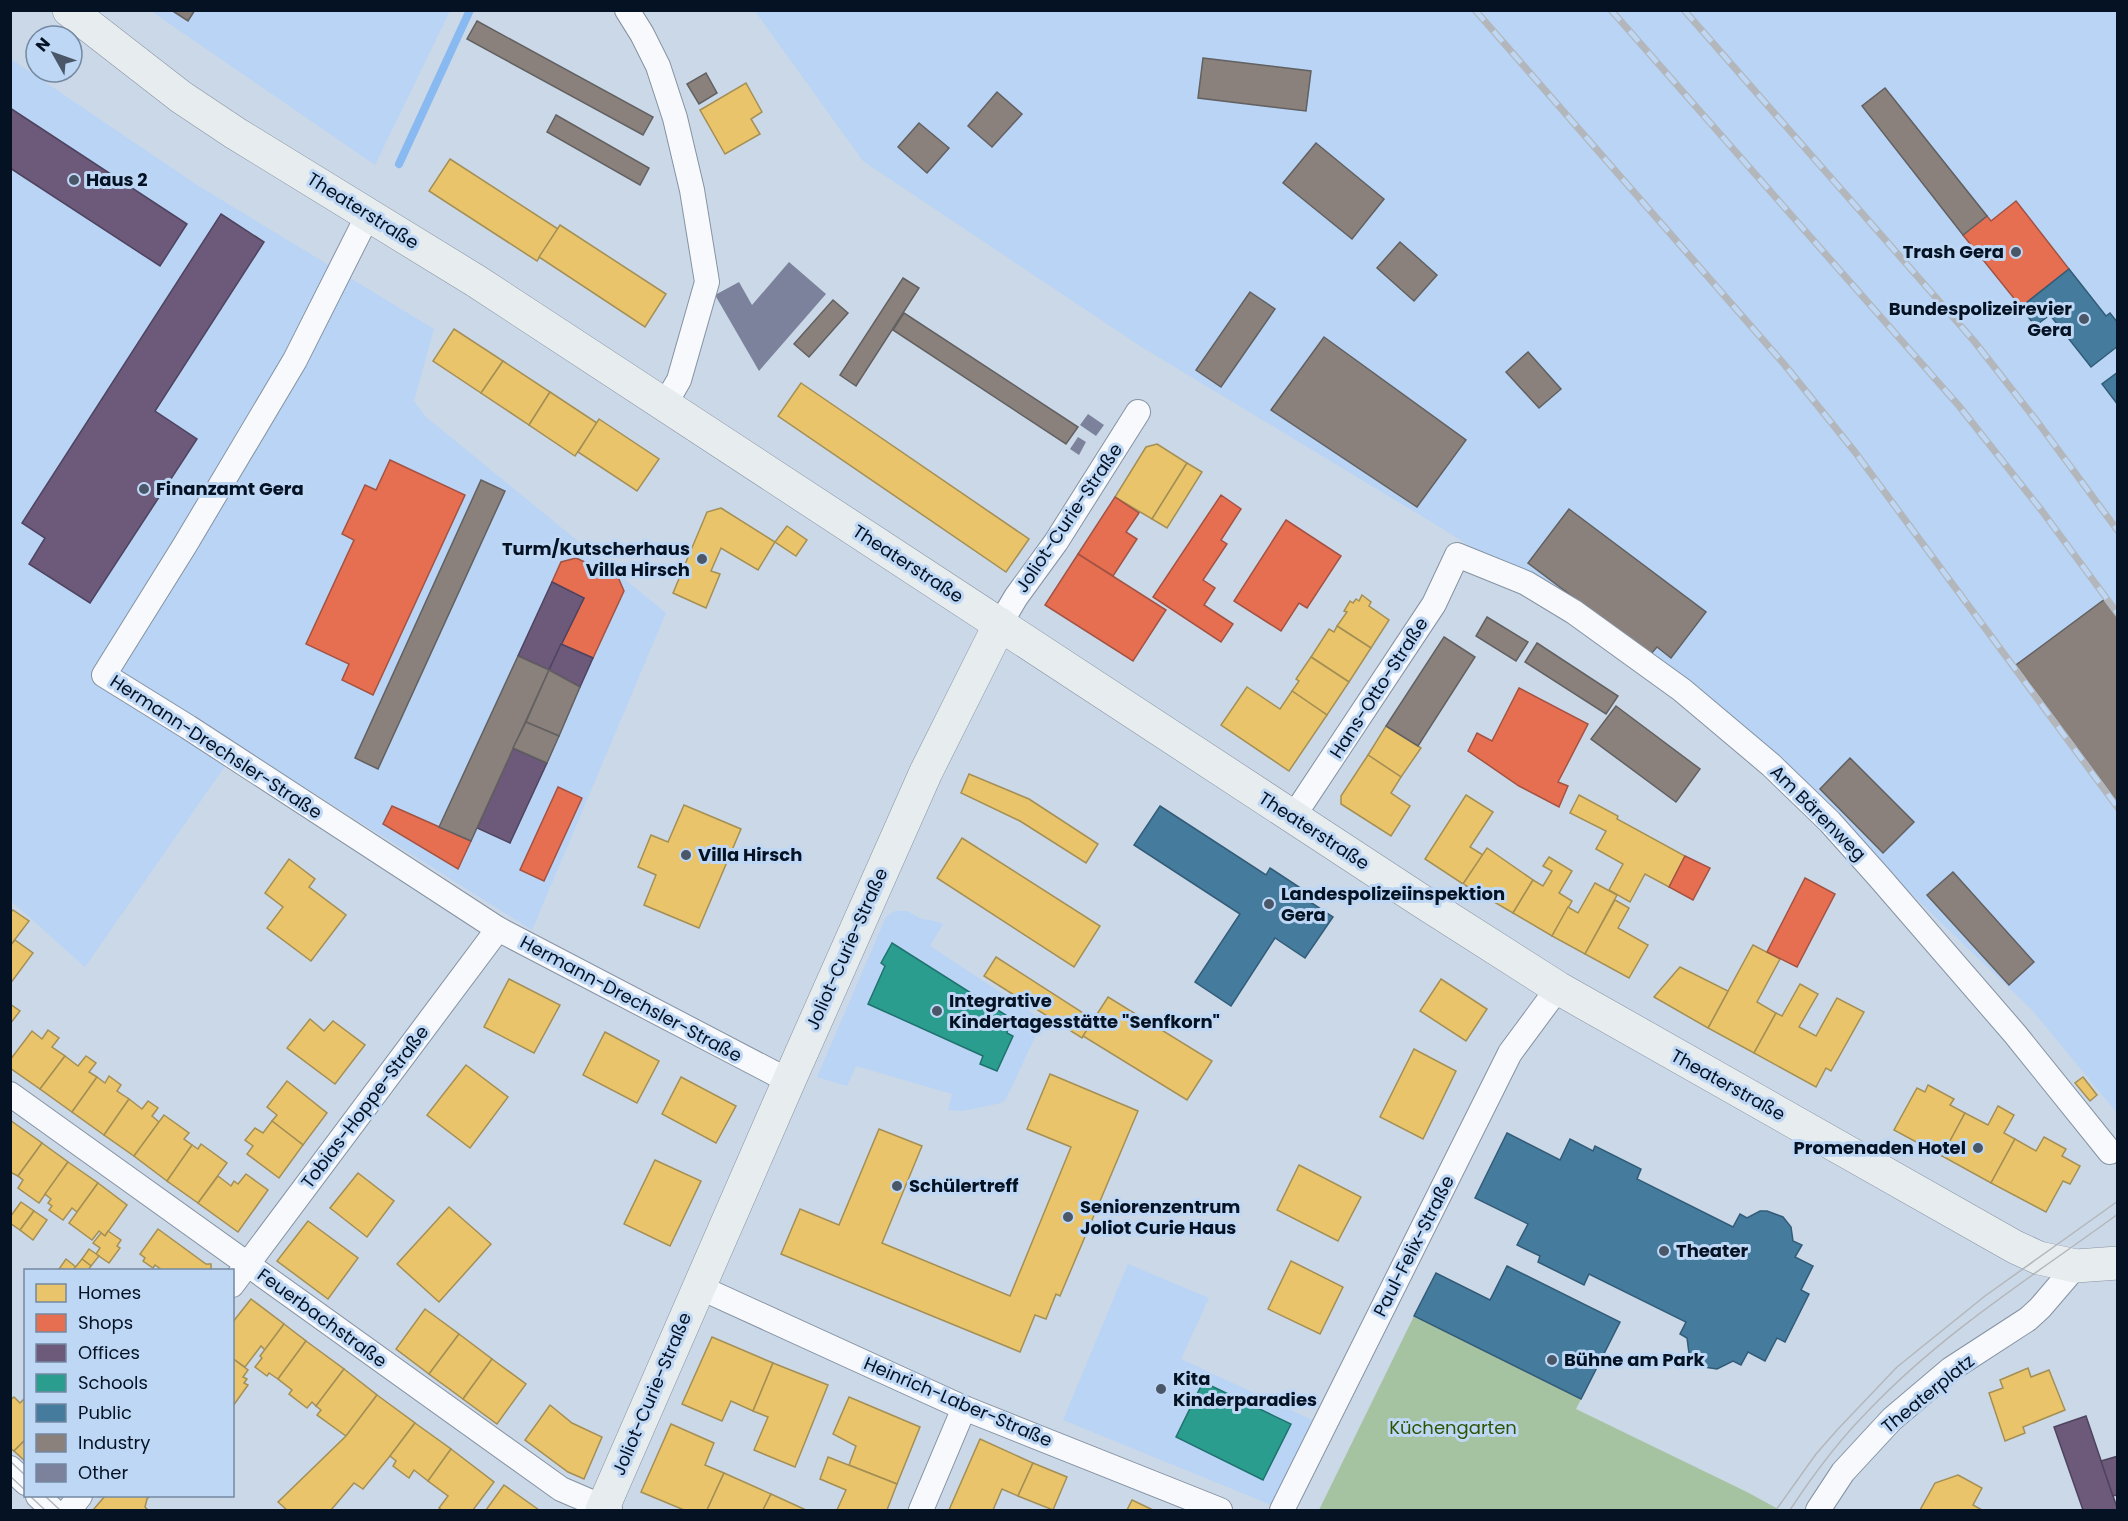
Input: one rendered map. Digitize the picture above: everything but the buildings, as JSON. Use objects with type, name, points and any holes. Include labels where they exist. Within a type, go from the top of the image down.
[{"type":"main road","name":"Theaterstraße","points":[[69,10],[182,97],[235,133],[476,281],[1557,988],[1995,1236],[2039,1258],[2076,1266],[2118,1263]]},
{"type":"main road","name":"Joliot-Curie-Straße","points":[[605,1510],[699,1287],[926,772],[1000,624]]},
{"type":"street","points":[[627,10],[658,66],[675,118],[692,190],[707,282],[679,380],[664,404]]},
{"type":"street","name":"Hermann-Drechsler-Straße","points":[[368,215],[295,360],[185,545],[104,675],[188,727],[498,929],[789,1081]]},
{"type":"street","name":"Joliot-Curie-Straße","points":[[1000,624],[1016,597],[1044,560],[1138,412]]},
{"type":"street","name":"Hans-Otto-Straße","points":[[1293,817],[1434,604],[1457,555]]},
{"type":"street","name":"Am Bärenweg","points":[[1457,555],[1526,583],[1574,612],[1682,690],[1771,765],[1830,822],[1880,878],[2015,1034],[2110,1152]]},
{"type":"street","name":"Tobias-Hoppe-Straße","points":[[234,1282],[498,929]]},
{"type":"street","name":"Paul-Felix-Straße","points":[[1282,1510],[1499,1075],[1523,1034],[1557,988]]},
{"type":"street","name":"Feuerbachstraße","points":[[10,1094],[561,1489],[605,1510]]},
{"type":"street","name":"Theaterplatz","points":[[1818,1510],[1844,1472],[1892,1419],[1951,1369],[2028,1319],[2076,1266]]},
{"type":"street","name":"Heinrich-Laber-Straße","points":[[699,1287],[964,1408],[1220,1510]]},
{"type":"street","points":[[921,1510],[964,1408]]},
{"type":"street","points":[[10,1468],[24,1481]]},
{"type":"street","points":[[39,1497],[53,1510]]},
{"type":"street","points":[[69,1510],[79,1497]]},
{"type":"shaded area","points":[[151,11],[450,11],[375,165]]},
{"type":"shaded area","points":[[755,11],[2117,11],[2117,1113],[2032,1010],[1720,705],[1443,529],[1140,346],[863,161]]},
{"type":"shaded area","points":[[11,59],[24,68],[24,84],[48,84],[197,185],[434,329],[414,401],[426,417],[666,613],[532,930],[239,746],[85,967],[11,901]]},
{"type":"shaded area","name":"Integrative Kindertagesstätte \"Senfkorn\"","points":[[895,911],[907,911],[922,919],[943,924],[930,946],[1043,1020],[1006,1099],[1001,1103],[963,1111],[948,1110],[952,1094],[856,1066],[847,1086],[817,1077],[886,917]]},
{"type":"shaded area","name":"Kita Kinderparadies","points":[[1128,1264],[1209,1298],[1181,1359],[1323,1425],[1279,1508],[1063,1420]]},
{"type":"green space","name":"Küchengarten","points":[[1414,1316],[1581,1399],[1576,1409],[1780,1510],[1319,1510]]},
{"type":"waterway","points":[[399,164],[470,10]]},
{"type":"tram line","points":[[1776,1510],[1816,1454],[1897,1367],[1985,1296],[2118,1201]]},
{"type":"tram line","points":[[1790,1510],[1837,1446],[1897,1382],[1957,1330],[2118,1214]]},
{"type":"tram line","points":[[10,1461],[24,1474]]},
{"type":"tram line","points":[[10,1476],[24,1489]]},
{"type":"tram line","points":[[31,1497],[45,1510]]},
{"type":"tram line","points":[[46,1497],[60,1510]]},
{"type":"railway","points":[[1475,10],[1784,364],[1855,452],[2118,808]]},
{"type":"railway","points":[[1611,10],[1959,406],[2042,511],[2118,614]]},
{"type":"railway","points":[[1684,10],[1974,341],[2118,531]]},
{"type":"place","name":"Haus 2","points":[[74,180]]},
{"type":"place","name":"Trash Gera","points":[[2016,252]]},
{"type":"place","name":"Bundespolizeirevier Gera","points":[[2084,319]]},
{"type":"place","name":"Finanzamt Gera","points":[[144,489]]},
{"type":"place","name":"Turm/Kutscherhaus Villa Hirsch","points":[[702,559]]},
{"type":"place","name":"Villa Hirsch","points":[[686,855]]},
{"type":"place","name":"Landespolizeiinspektion Gera","points":[[1269,904]]},
{"type":"place","name":"Integrative Kindertagesstätte \"Senfkorn\"","points":[[937,1011]]},
{"type":"place","name":"Promenaden Hotel","points":[[1978,1148]]},
{"type":"place","name":"Schülertreff","points":[[897,1186]]},
{"type":"place","name":"Seniorenzentrum Joliot Curie Haus","points":[[1068,1217]]},
{"type":"place","name":"Theater","points":[[1664,1251]]},
{"type":"place","name":"Bühne am Park","points":[[1552,1360]]},
{"type":"place","name":"Kita Kinderparadies","points":[[1161,1389]]}]
